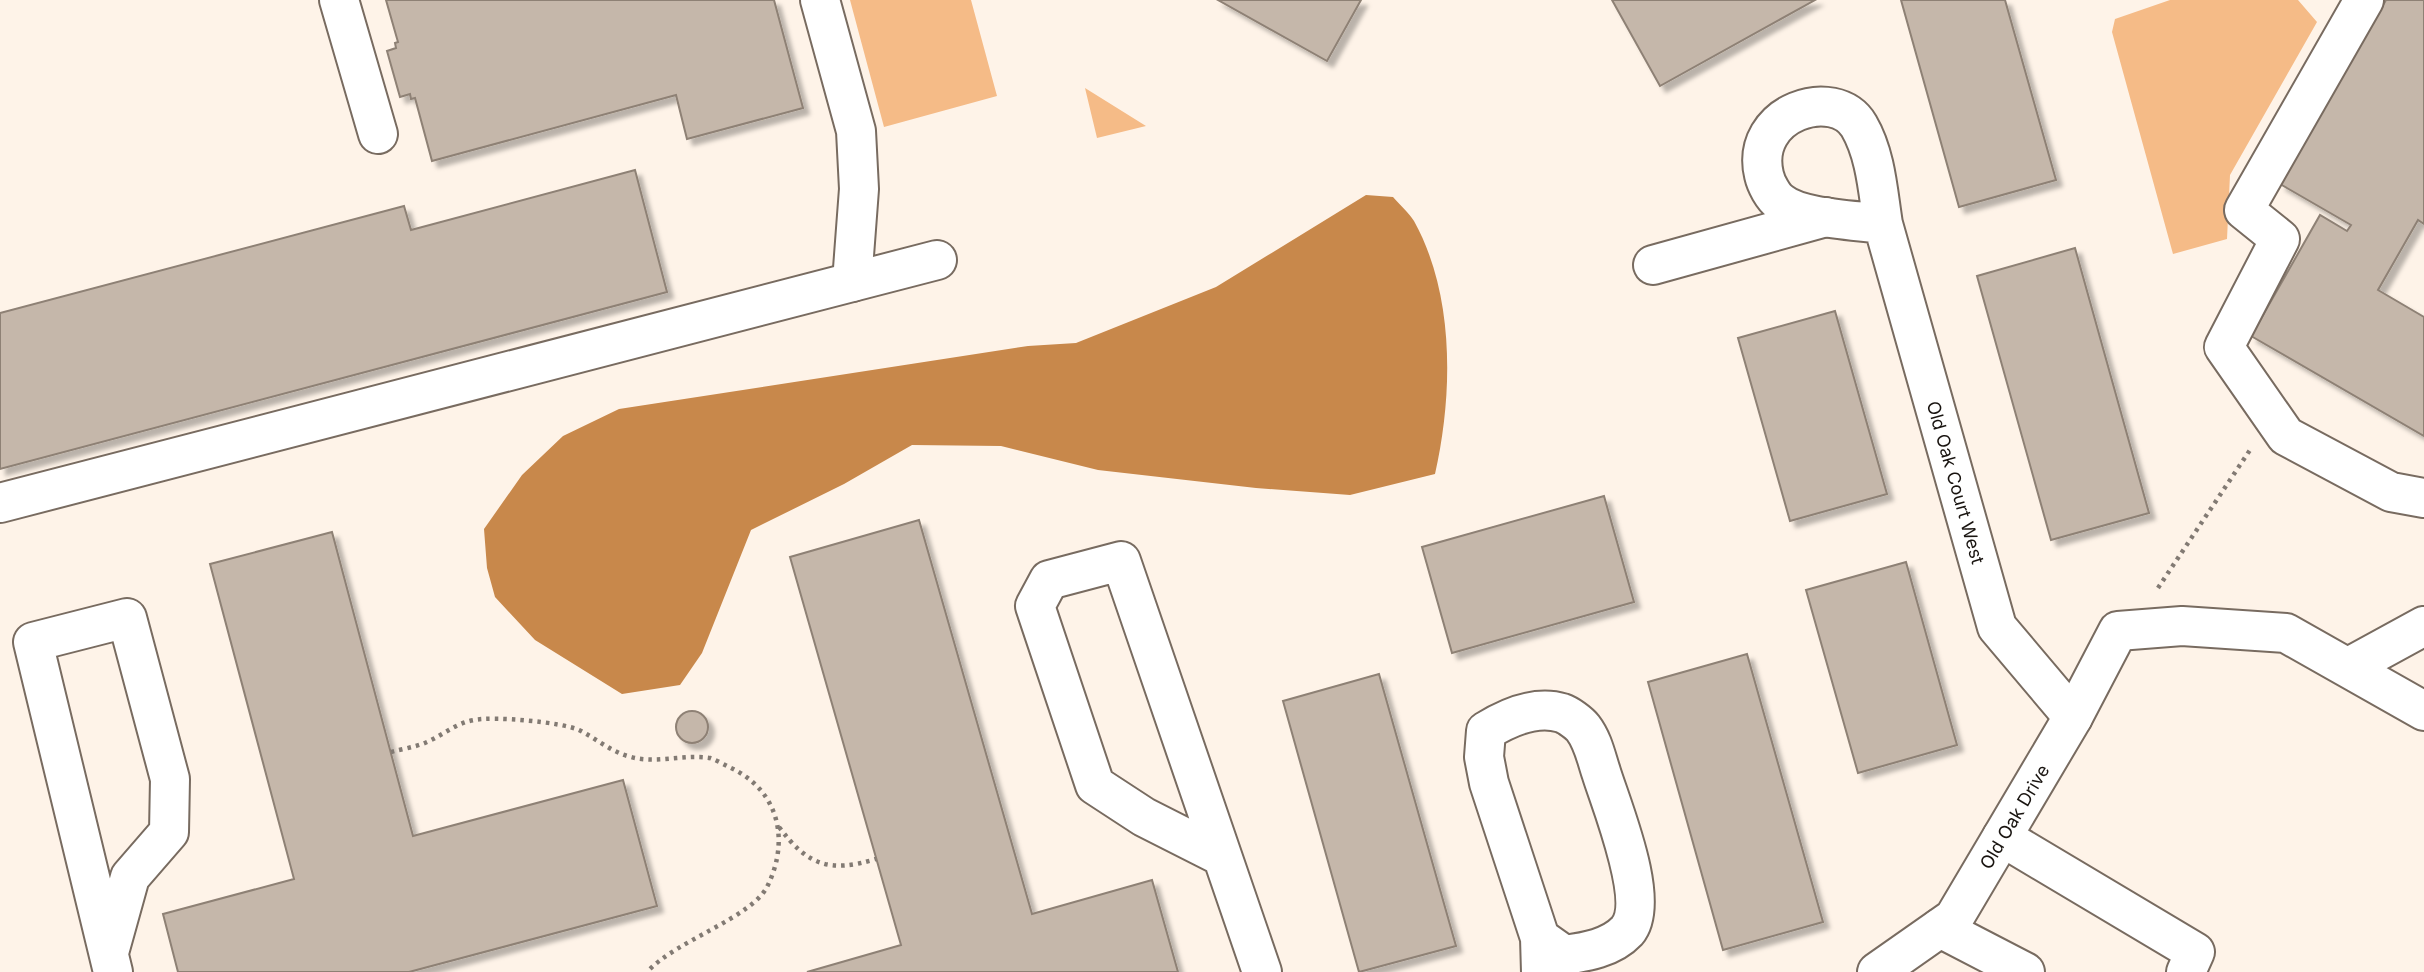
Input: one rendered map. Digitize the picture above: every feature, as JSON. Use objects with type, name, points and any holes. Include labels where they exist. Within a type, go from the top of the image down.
[{"type":"street","points":[[339,0],[378,134]]},
{"type":"street","points":[[820,0],[856,131],[859,190],[852,282]]},
{"type":"street","points":[[2364,0],[2244,210],[2280,239],[2224,347],[2286,436],[2391,492],[2424,498]]},
{"type":"street","name":"Old Oak Court West","points":[[1883,225],[1798,212],[1778,202],[1766,182],[1760,158],[1764,139],[1785,116],[1816,107],[1838,109],[1858,124],[1871,159],[1883,225],[1997,627],[2073,717]]},
{"type":"street","points":[[1653,265],[1829,216]]},
{"type":"street","points":[[0,503],[937,260]]},
{"type":"street","points":[[1221,856],[1144,817],[1095,785],[1035,606],[1049,579],[1121,561],[1262,972]]},
{"type":"street","points":[[127,618],[170,779],[169,832],[130,877],[111,960],[33,642],[127,618]]},
{"type":"street","name":"Old Oak Drive","points":[[1877,972],[1954,918],[2073,717],[2118,631],[2182,625],[2286,633],[2349,667]]},
{"type":"street","points":[[2349,667],[2424,626]]},
{"type":"street","points":[[2349,667],[2424,712]]},
{"type":"street","points":[[1535,711],[1562,713],[1582,726],[1592,744],[1628,854],[1636,909],[1628,929],[1612,942],[1587,952],[1541,955],[1483,757],[1486,731],[1504,720],[1535,711]]},
{"type":"street","points":[[2002,837],[2195,952],[2186,972]]},
{"type":"street","points":[[1940,928],[2025,972]]},
{"type":"path","points":[[391,752],[425,743],[449,729],[474,720],[553,724],[579,730],[604,747],[632,758],[711,758],[749,776],[770,800],[779,827],[793,846],[828,867],[852,867],[876,859]]},
{"type":"path","points":[[647,972],[661,957],[739,913],[766,889],[776,859],[779,827]]},
{"type":"shaded area","points":[[850,0],[971,0],[997,96],[884,127]]},
{"type":"shaded area","points":[[2170,0],[2298,0],[2317,22],[2230,175],[2227,239],[2173,254],[2112,32],[2115,19]]},
{"type":"shaded area","points":[[1085,88],[1146,126],[1097,138]]},
{"type":"shaded area","points":[[1366,195],[1393,197],[1410,215],[1427,250],[1437,281],[1447,346],[1447,379],[1445,412],[1435,474],[1350,495],[1256,488],[1098,470],[1001,446],[912,445],[844,484],[751,530],[702,653],[680,685],[622,694],[535,640],[495,597],[487,568],[484,529],[522,475],[563,436],[619,409],[1028,346],[1076,343],[1216,287]]},
{"type":"building","points":[[386,0],[774,0],[803,108],[687,139],[676,95],[432,161],[415,98],[411,99],[410,94],[400,97],[387,51],[396,48],[395,43],[398,42]]},
{"type":"building","points":[[1218,0],[1361,0],[1327,61]]},
{"type":"building","points":[[1612,0],[1815,0],[1660,86]]},
{"type":"building","points":[[1901,0],[2005,0],[2056,180],[1959,207]]},
{"type":"building","points":[[2386,0],[2424,0],[2424,224],[2418,220],[2378,290],[2424,317],[2424,436],[2251,336],[2320,215],[2347,231],[2351,225],[2280,184]]},
{"type":"building","points":[[635,170],[667,292],[0,469],[0,313],[404,206],[411,230]]},
{"type":"building","points":[[2075,248],[2149,513],[2051,540],[1977,276]]},
{"type":"building","points":[[1835,311],[1887,494],[1790,521],[1738,338]]},
{"type":"building","points":[[1604,496],[1634,602],[1452,653],[1422,547]]},
{"type":"building","points":[[919,520],[1032,914],[1152,880],[1178,972],[807,972],[901,945],[790,557]]},
{"type":"building","points":[[332,532],[413,836],[623,780],[657,906],[409,972],[178,972],[163,914],[294,879],[210,564]]},
{"type":"building","points":[[1906,562],[1957,745],[1858,773],[1806,590]]},
{"type":"building","points":[[1747,654],[1823,922],[1723,950],[1648,682]]},
{"type":"building","points":[[1379,674],[1456,946],[1359,972],[1283,701]]},
{"type":"building","points":[[692,711],[703,716],[708,727],[703,738],[692,743],[681,738],[676,727],[681,716]]}]
